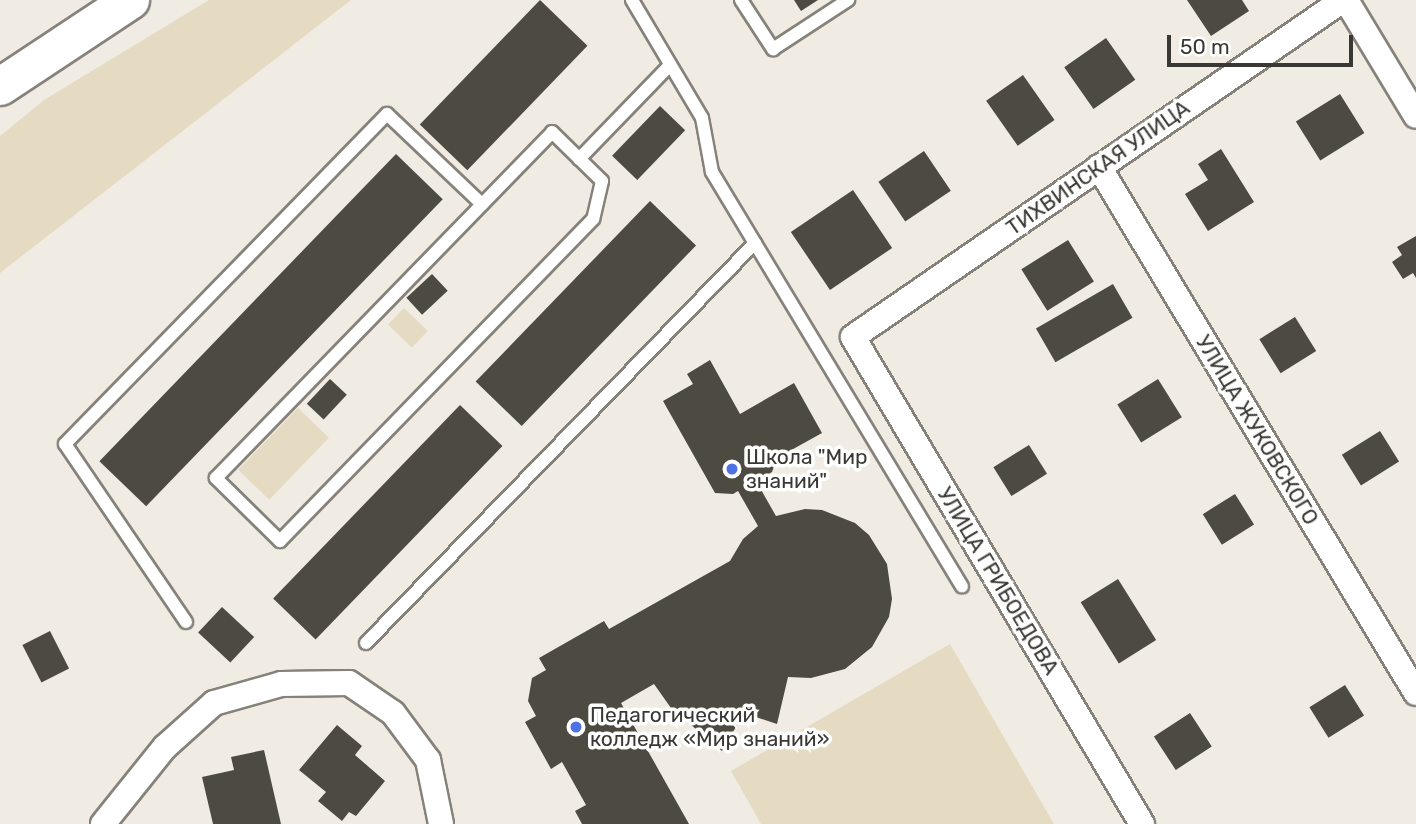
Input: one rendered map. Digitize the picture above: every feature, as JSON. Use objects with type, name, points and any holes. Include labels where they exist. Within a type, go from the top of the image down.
[{"type":"main road","points":[[0,86],[130,0]]},
{"type":"street","points":[[1345,0],[1416,116]]},
{"type":"street","name":"ТИХВИНСКАЯ УЛИЦА","points":[[853,337],[1345,0]]},
{"type":"street","name":"УЛИЦА ЖУКОВСКОГО","points":[[1099,167],[1416,693]]},
{"type":"street","name":"УЛИЦА ГРИБОЕДОВА","points":[[853,337],[1142,824]]},
{"type":"street","points":[[103,824],[165,747],[214,703],[281,684],[349,683],[393,713],[428,760],[441,824]]},
{"type":"lane","points":[[632,0],[702,118],[712,172],[962,587]]},
{"type":"lane","points":[[741,0],[773,49],[848,0]]},
{"type":"lane","points":[[579,159],[670,65]]},
{"type":"lane","points":[[186,622],[65,444],[387,114],[482,204]]},
{"type":"lane","points":[[552,132],[579,159],[602,181],[593,219],[280,541],[216,478],[552,132]]},
{"type":"lane","points":[[366,643],[755,243]]},
{"type":"shaded area","points":[[209,0],[351,0],[0,273],[0,136],[44,100]]},
{"type":"shaded area","points":[[404,308],[428,331],[412,347],[388,325]]},
{"type":"shaded area","points":[[298,408],[329,438],[269,500],[238,470]]},
{"type":"shaded area","points":[[950,644],[1054,824],[761,824],[731,771]]},
{"type":"building","points":[[540,0],[587,46],[467,170],[420,124]]},
{"type":"building","points":[[794,0],[818,0],[801,11]]},
{"type":"building","points":[[1187,0],[1242,0],[1249,11],[1211,36]]},
{"type":"building","points":[[1106,38],[1135,80],[1093,109],[1064,67]]},
{"type":"building","points":[[1023,75],[1055,120],[1018,146],[986,101]]},
{"type":"building","points":[[1340,94],[1364,133],[1320,161],[1296,122]]},
{"type":"building","points":[[660,106],[685,130],[637,180],[612,156]]},
{"type":"building","points":[[1221,149],[1254,202],[1208,231],[1185,194],[1208,180],[1198,164]]},
{"type":"building","points":[[924,151],[951,191],[905,222],[878,182]]},
{"type":"building","points":[[396,154],[443,199],[146,506],[99,461]]},
{"type":"building","points":[[853,190],[892,248],[830,290],[791,232]]},
{"type":"building","points":[[650,201],[696,245],[522,426],[476,382]]},
{"type":"building","points":[[1416,236],[1416,278],[1413,273],[1403,279],[1392,262],[1402,255],[1397,247]]},
{"type":"building","points":[[1068,240],[1094,282],[1047,311],[1021,269]]},
{"type":"building","points":[[432,274],[448,291],[422,315],[406,298]]},
{"type":"building","points":[[1113,284],[1132,318],[1055,362],[1036,328]]},
{"type":"building","points":[[1295,317],[1316,351],[1281,373],[1259,339]]},
{"type":"building","points":[[710,360],[740,414],[794,383],[822,433],[777,458],[772,472],[756,481],[776,516],[805,509],[822,510],[855,523],[869,535],[887,564],[892,599],[889,617],[872,647],[845,669],[811,678],[788,677],[777,724],[744,713],[722,751],[671,708],[654,684],[621,703],[689,824],[582,824],[575,811],[586,805],[562,762],[551,769],[525,722],[536,716],[528,701],[532,678],[546,670],[539,658],[604,621],[609,629],[730,561],[743,539],[758,526],[738,491],[733,494],[715,493],[663,401],[693,384],[687,374]]},
{"type":"building","points":[[330,379],[347,395],[324,420],[307,404]]},
{"type":"building","points":[[1158,379],[1182,417],[1141,443],[1117,404]]},
{"type":"building","points":[[460,405],[502,446],[316,639],[273,599]]},
{"type":"building","points":[[1380,431],[1399,462],[1361,485],[1342,455]]},
{"type":"building","points":[[1029,445],[1047,474],[1011,496],[993,467]]},
{"type":"building","points":[[1235,494],[1254,525],[1222,545],[1203,514]]},
{"type":"building","points":[[1118,579],[1156,640],[1119,663],[1081,602]]},
{"type":"building","points":[[222,607],[254,637],[230,663],[198,633]]},
{"type":"building","points":[[50,631],[69,668],[41,682],[22,645]]},
{"type":"building","points":[[1345,685],[1364,716],[1328,738],[1309,707]]},
{"type":"building","points":[[1190,713],[1212,747],[1176,770],[1154,736]]},
{"type":"building","points":[[337,725],[362,746],[355,755],[385,781],[356,816],[349,812],[342,821],[318,801],[326,792],[299,770]]},
{"type":"building","points":[[264,750],[281,824],[213,824],[202,777],[234,770],[231,757]]},
{"type":"place","name":"Школа \"Мир знаний\"","points":[[732,469]]},
{"type":"place","name":"Педагогический колледж «Мир знаний»","points":[[576,727]]}]
